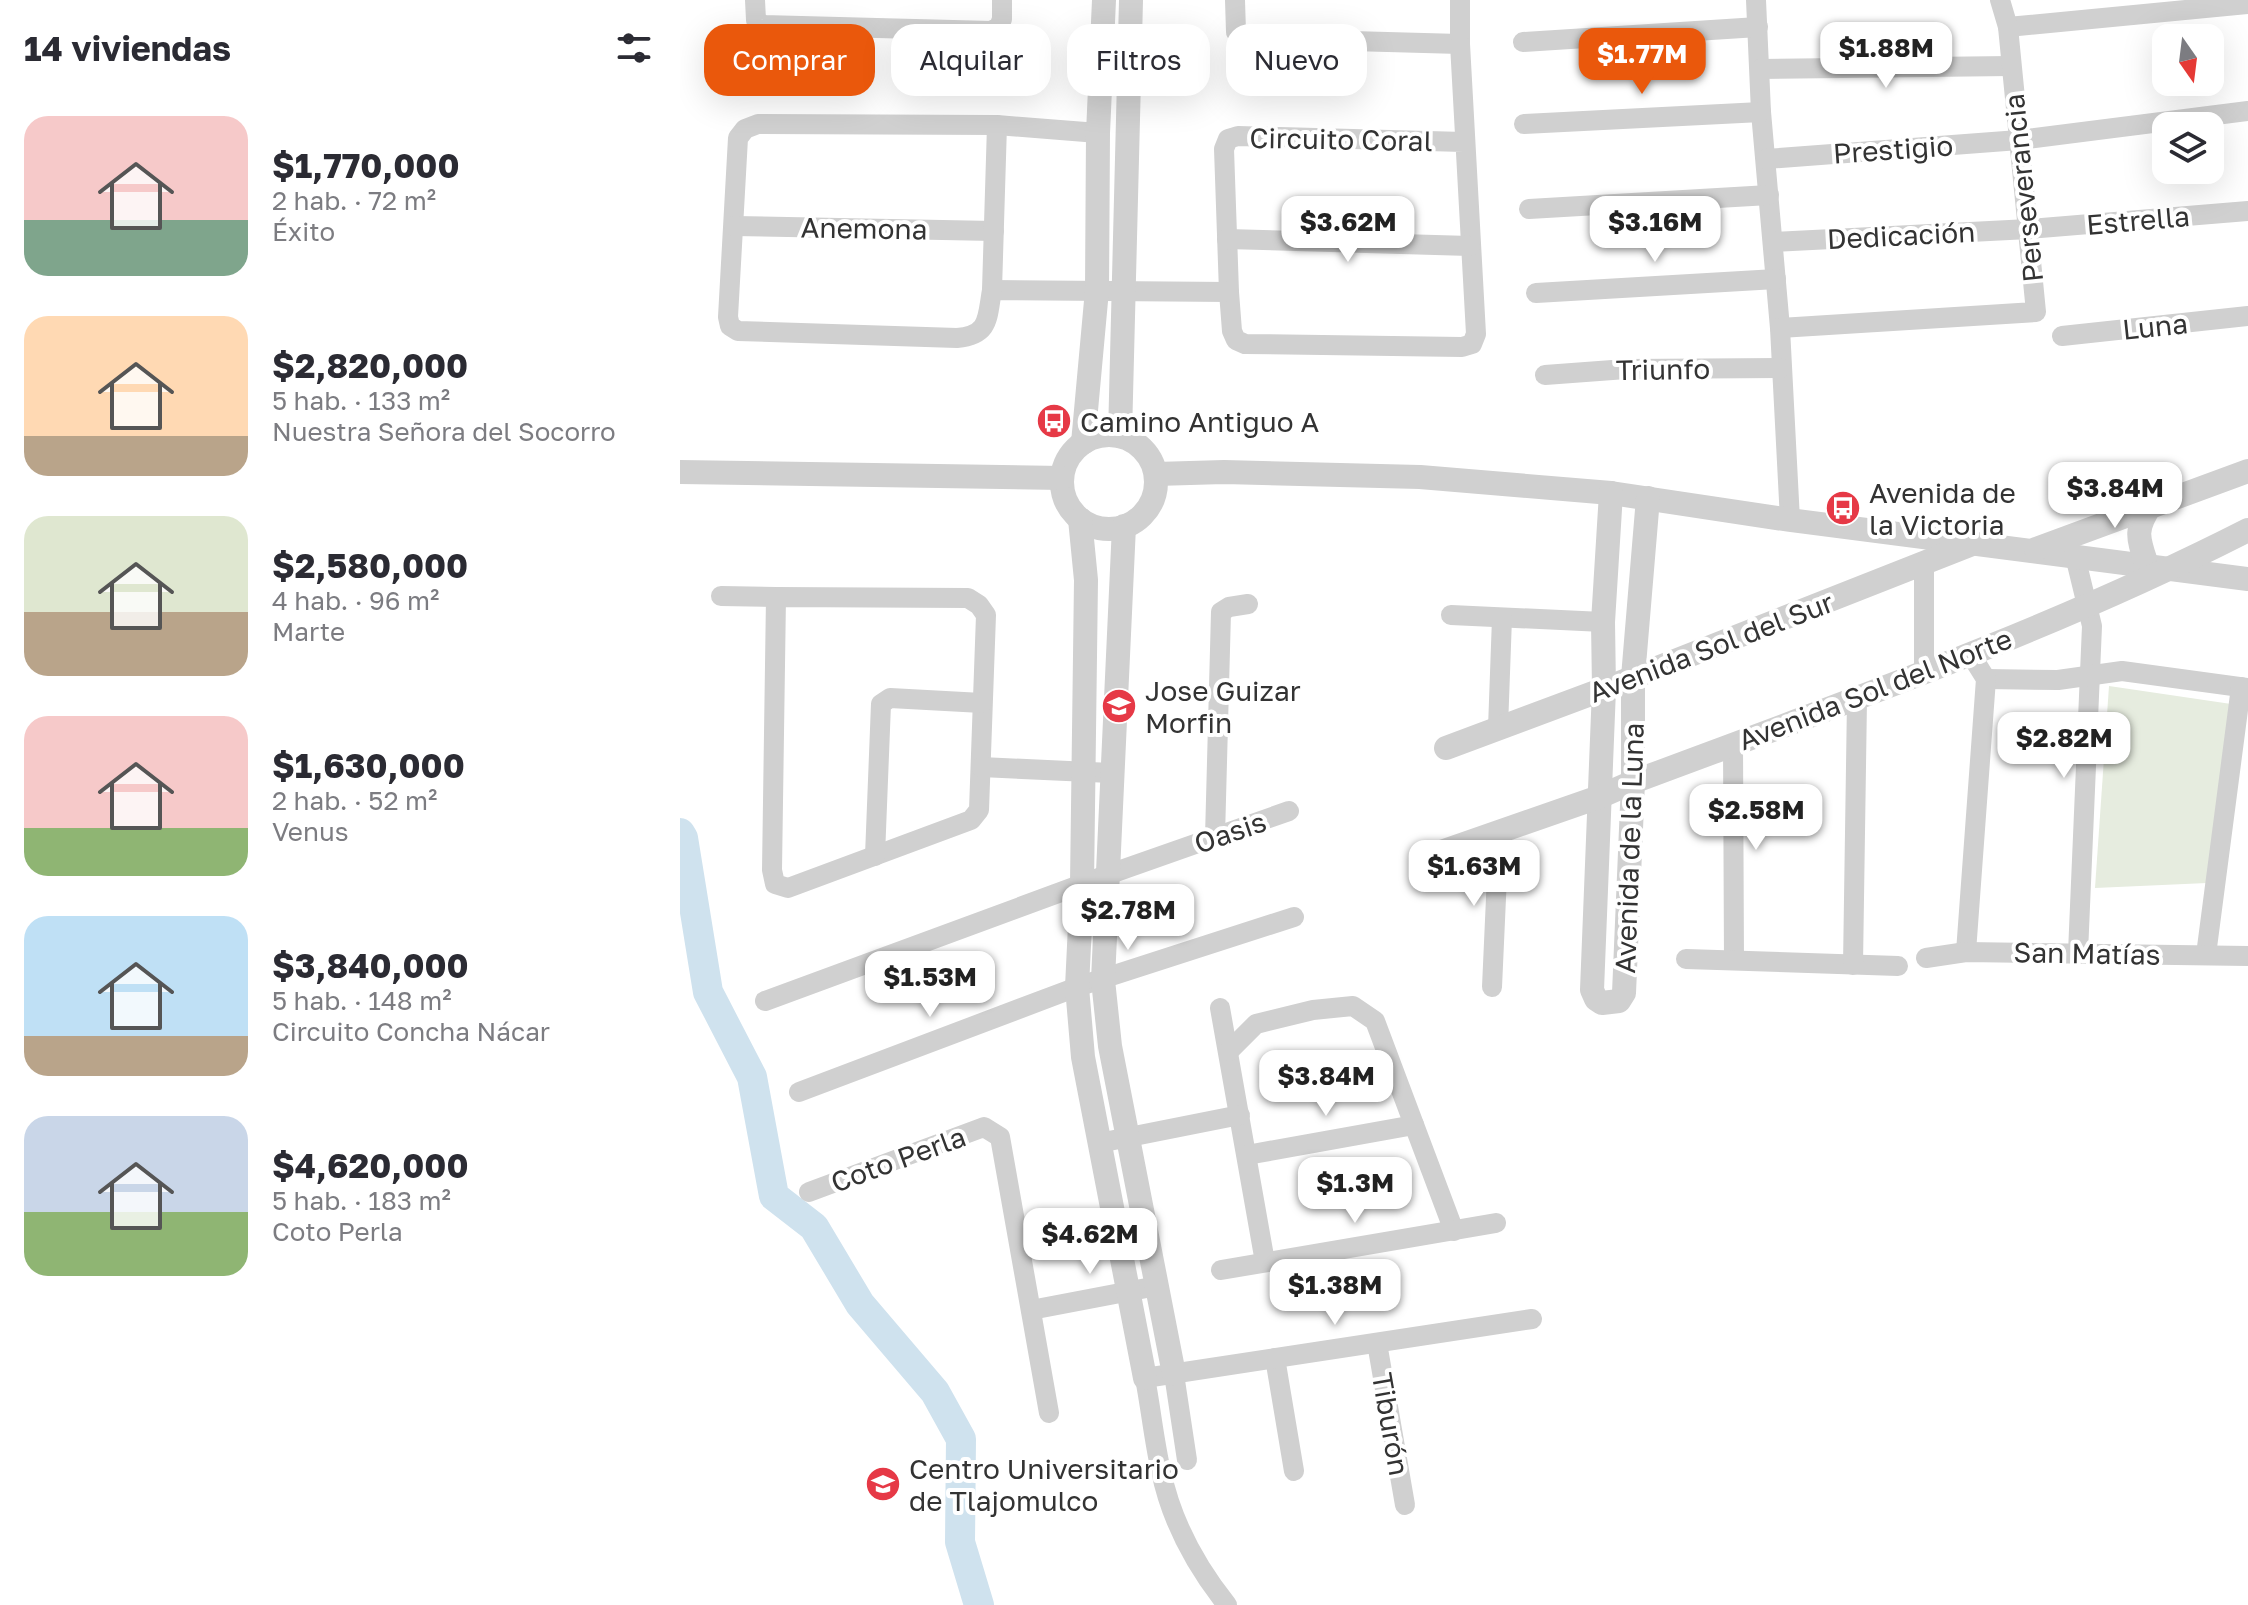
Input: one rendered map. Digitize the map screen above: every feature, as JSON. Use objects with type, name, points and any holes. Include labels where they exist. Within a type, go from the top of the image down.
[{"type":"street","points":[[755,0],[756,20],[763,25],[991,31],[999,27],[1002,19],[1002,0]]},
{"type":"street","points":[[1083,443],[1097,290],[1098,133],[1104,0]]},
{"type":"street","points":[[1120,436],[1131,0]]},
{"type":"street","points":[[1235,0],[1236,32],[1245,38],[1460,44]]},
{"type":"street","points":[[1227,239],[1470,246],[1460,0]]},
{"type":"street","points":[[1756,0],[1761,112],[1780,328],[1790,520]]},
{"type":"street","name":"Perseverancia","points":[[1780,328],[2036,312],[2008,27],[2000,0]]},
{"type":"street","points":[[2008,27],[2248,4]]},
{"type":"street","points":[[1523,42],[1758,27]]},
{"type":"street","points":[[1760,69],[2011,66]]},
{"type":"street","name":"Prestigio","points":[[1766,159],[2019,140],[2248,111]]},
{"type":"street","points":[[1524,124],[1761,112]]},
{"type":"street","points":[[997,125],[992,290],[985,326],[973,337],[738,331],[730,326],[738,138],[745,129],[758,124],[997,125],[1098,133]]},
{"type":"street","name":"Circuito Coral","points":[[1464,142],[1238,136],[1228,139],[1224,149],[1232,331],[1236,340],[1245,344],[1462,347],[1472,344],[1476,334],[1470,246]]},
{"type":"street","points":[[1529,209],[1769,195]]},
{"type":"street","name":"Estrella","points":[[2029,229],[2248,211]]},
{"type":"street","name":"Anemona","points":[[734,226],[994,231]]},
{"type":"street","name":"Dedicación","points":[[1773,242],[2029,229]]},
{"type":"street","points":[[1536,293],[1776,279]]},
{"type":"street","points":[[992,290],[1229,292]]},
{"type":"street","name":"Luna","points":[[2062,336],[2248,316]]},
{"type":"street","name":"Triunfo","points":[[1545,375],[1626,369],[1781,368]]},
{"type":"street","points":[[1120,436],[1137,443],[1150,457],[1156,474],[1156,491],[1150,506],[1139,519],[1109,529],[1094,526],[1080,519],[1066,501],[1062,478],[1066,464],[1083,443],[1095,437],[1120,436]]},
{"type":"street","points":[[2032,550],[2248,471]]},
{"type":"street","points":[[680,472],[1062,478]]},
{"type":"street","points":[[1156,474],[1224,472],[1420,477],[1611,493],[1790,520],[2248,579]]},
{"type":"street","name":"Avenida de la Luna","points":[[1611,493],[1603,622],[1604,689],[1592,990],[1602,1003],[1619,1001],[1624,993],[1633,782],[1633,677],[1648,498]]},
{"type":"street","points":[[2151,505],[2139,521],[2138,537],[2159,567]]},
{"type":"street","points":[[1080,519],[1086,580],[1082,884],[1077,987],[1083,1057],[1168,1500],[1208,1582],[1227,1605]]},
{"type":"street","points":[[1124,526],[1103,980],[1110,1046],[1174,1374],[1187,1460]]},
{"type":"street","name":"Avenida Sol del Norte","points":[[1441,852],[1599,797],[1971,655],[2088,605],[2159,567],[2248,530]]},
{"type":"street","name":"Avenida Sol del Sur","points":[[1446,748],[1975,543]]},
{"type":"street","points":[[2075,556],[2092,626],[2078,953]]},
{"type":"street","points":[[1924,565],[1924,673]]},
{"type":"street","points":[[721,596],[968,598],[979,605],[986,615],[981,767],[979,810],[971,820],[788,888],[775,884],[772,878],[776,597]]},
{"type":"street","points":[[1215,837],[1221,612],[1229,607],[1248,604]]},
{"type":"street","points":[[1451,615],[1603,622]]},
{"type":"street","points":[[1498,728],[1502,618]]},
{"type":"street","points":[[1966,952],[1986,679],[1971,655]]},
{"type":"street","points":[[1986,679],[2058,680],[2122,671],[2245,688],[2206,955]]},
{"type":"street","points":[[875,856],[881,704],[890,698],[982,703]]},
{"type":"street","points":[[1853,965],[1857,700]]},
{"type":"street","points":[[1733,744],[1734,960]]},
{"type":"street","points":[[981,767],[1111,773]]},
{"type":"street","name":"Oasis","points":[[765,1001],[1289,811]]},
{"type":"street","points":[[1492,987],[1499,831]]},
{"type":"street","points":[[799,1092],[1077,987],[1294,917]]},
{"type":"street","points":[[1593,939],[1627,941]]},
{"type":"street","name":"San Matías","points":[[1926,958],[1966,952],[2248,956]]},
{"type":"street","points":[[1686,959],[1898,966]]},
{"type":"street","points":[[1229,1051],[1256,1024],[1313,1010],[1353,1006],[1375,1021],[1454,1231]]},
{"type":"street","points":[[1220,1008],[1265,1262]]},
{"type":"street","points":[[1099,1143],[1240,1115]]},
{"type":"street","points":[[1247,1155],[1414,1125]]},
{"type":"street","name":"Coto Perla","points":[[809,1192],[984,1127],[1000,1137],[1049,1413]]},
{"type":"street","points":[[1221,1270],[1496,1223]]},
{"type":"street","points":[[1031,1310],[1157,1286]]},
{"type":"street","points":[[1145,1378],[1532,1319]]},
{"type":"street","name":"Tiburón","points":[[1377,1343],[1405,1505]]},
{"type":"street","points":[[1275,1358],[1294,1471]]},
{"type":"shaded area","points":[[2109,686],[2238,705],[2207,883],[2095,888]]},
{"type":"waterway","points":[[680,833],[708,992],[752,1077],[774,1196],[814,1227],[860,1304],[935,1392],[961,1439],[960,1542],[979,1605]]},
{"type":"place","name":"Camino Antiguo A","points":[[1054,421]]},
{"type":"place","name":"Avenida de la Victoria","points":[[1843,508]]},
{"type":"place","name":"Jose Guizar Morfin","points":[[1119,706]]},
{"type":"place","name":"Centro Universitario de Tlajomulco","points":[[883,1484]]}]
